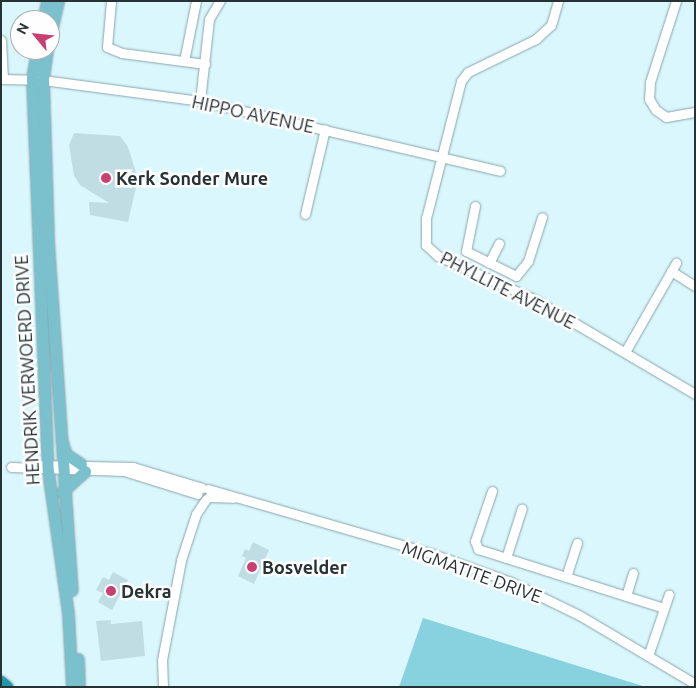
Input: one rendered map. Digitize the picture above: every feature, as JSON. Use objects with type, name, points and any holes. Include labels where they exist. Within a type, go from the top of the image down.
[{"type":"highway","points":[[1,682],[7,687]]},
{"type":"main road","name":"HENDRIK VERWOERD DRIVE","points":[[37,60],[48,467],[68,613],[72,687]]},
{"type":"main road","name":"HENDRIK VERWOERD DRIVE","points":[[44,60],[38,80],[60,467],[79,687]]},
{"type":"main road","points":[[58,434],[66,454],[83,467],[62,492]]},
{"type":"street","points":[[111,1],[107,46],[122,52],[205,64]]},
{"type":"street","points":[[184,61],[196,1]]},
{"type":"street","points":[[200,101],[210,19],[220,1]]},
{"type":"street","name":"PHYLLITE AVENUE","points":[[558,1],[551,24],[536,39],[464,76],[456,91],[439,157],[424,229],[426,245],[438,256],[506,285],[695,394]]},
{"type":"street","points":[[676,1],[650,82],[649,99],[656,110],[666,117],[695,112]]},
{"type":"street","points":[[1,40],[2,79]]},
{"type":"street","name":"HIPPO AVENUE","points":[[2,79],[38,80],[200,101],[500,171]]},
{"type":"street","points":[[305,214],[325,129]]},
{"type":"street","points":[[475,206],[465,249],[517,276],[526,264],[542,217]]},
{"type":"street","points":[[489,263],[500,243]]},
{"type":"street","points":[[625,352],[673,267],[695,286]]},
{"type":"street","points":[[506,285],[511,274]]},
{"type":"street","name":"MIGMATITE DRIVE","points":[[11,467],[133,467],[204,494],[234,498],[430,553],[511,582],[579,614],[695,684]]},
{"type":"street","points":[[492,491],[475,546],[506,558],[664,608]]},
{"type":"street","points":[[163,687],[162,660],[168,619],[196,514],[204,494]]},
{"type":"street","points":[[506,558],[522,508]]},
{"type":"street","points":[[566,577],[577,542]]},
{"type":"street","points":[[626,596],[633,573]]},
{"type":"street","points":[[648,656],[669,594]]},
{"type":"shaded area","points":[[423,618],[646,687],[399,687]]},
{"type":"building","name":"Kerk Sonder Mure","points":[[74,133],[120,136],[128,147],[138,179],[128,222],[90,215],[89,202],[109,203],[80,185],[74,176],[69,145]]},
{"type":"building","name":"Bosvelder","points":[[253,542],[269,550],[254,584],[238,576],[246,558],[242,556],[245,549],[249,551]]},
{"type":"building","name":"Dekra","points":[[113,572],[128,580],[112,610],[98,602],[103,593],[96,590],[103,577],[109,580]]},
{"type":"building","points":[[111,620],[111,624],[142,621],[145,656],[101,661],[96,621]]},
{"type":"place","name":"Kerk Sonder Mure","points":[[106,178]]},
{"type":"place","name":"Bosvelder","points":[[252,567]]},
{"type":"place","name":"Dekra","points":[[111,591]]}]
